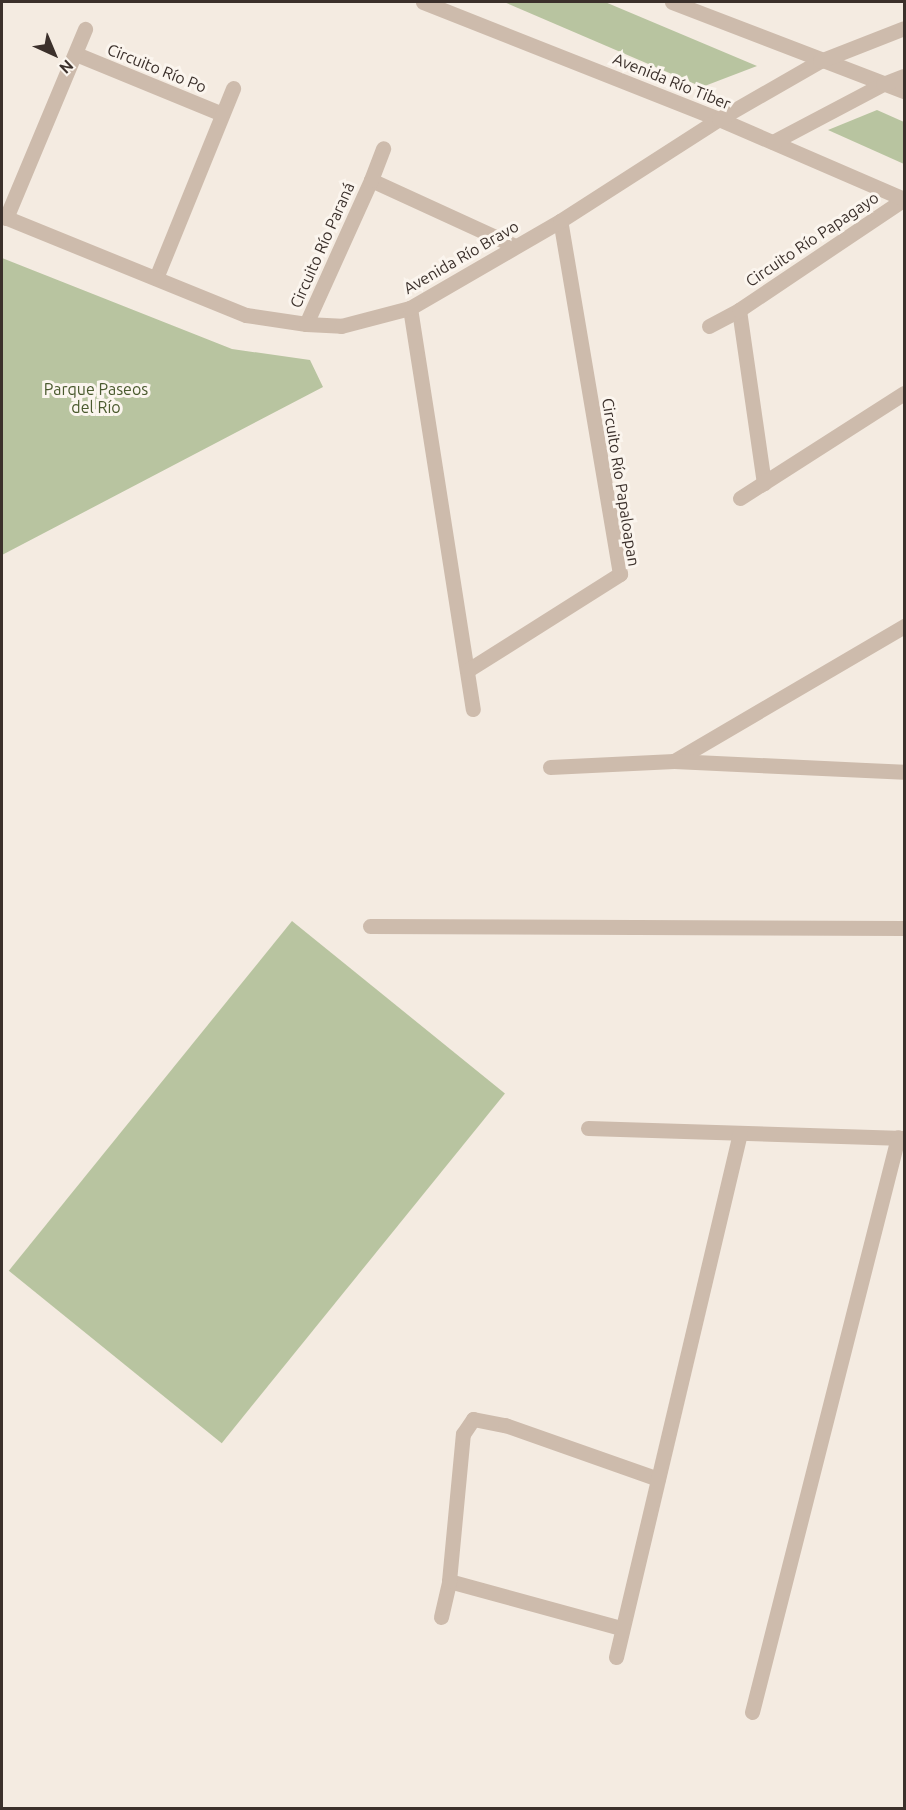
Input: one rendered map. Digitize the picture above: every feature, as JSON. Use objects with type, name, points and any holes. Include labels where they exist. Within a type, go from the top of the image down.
[{"type":"street","name":"Avenida Río Tiber","points":[[423,2],[719,118],[904,199]]},
{"type":"street","points":[[672,2],[820,61],[904,91]]},
{"type":"street","name":"Avenida Río Bravo","points":[[4,217],[246,315],[306,324],[341,326],[410,308],[560,221],[719,118],[820,61],[904,28]]},
{"type":"street","points":[[4,217],[85,29]]},
{"type":"street","name":"Circuito Río Po","points":[[76,54],[222,114]]},
{"type":"street","points":[[773,142],[883,84],[904,76]]},
{"type":"street","points":[[156,278],[233,88]]},
{"type":"street","name":"Circuito Río Paraná","points":[[306,324],[371,180],[382,148]]},
{"type":"street","name":"Circuito Río Paraná","points":[[371,180],[515,246]]},
{"type":"street","name":"Circuito Río Papagayo","points":[[709,326],[739,310],[904,199]]},
{"type":"street","name":"Circuito Río Papaloapan","points":[[468,670],[620,574],[560,221]]},
{"type":"street","points":[[410,308],[468,670],[472,709]]},
{"type":"street","name":"Circuito Río Papagayo","points":[[739,310],[764,483]]},
{"type":"street","points":[[740,498],[904,393]]},
{"type":"street","points":[[674,761],[904,626]]},
{"type":"street","points":[[550,767],[674,761],[904,772]]},
{"type":"street","points":[[370,926],[904,928]]},
{"type":"street","points":[[588,1128],[901,1138],[752,1712]]},
{"type":"street","points":[[616,1657],[621,1628],[740,1133]]},
{"type":"street","points":[[441,1617],[449,1581],[462,1434],[472,1419],[505,1425],[658,1479]]},
{"type":"street","points":[[449,1581],[621,1628]]},
{"type":"green space","points":[[504,2],[605,2],[757,66],[702,87]]},
{"type":"green space","points":[[877,110],[904,122],[904,164],[828,130]]},
{"type":"green space","name":"Parque Paseos del Río","points":[[2,258],[232,349],[310,360],[323,387],[2,555]]},
{"type":"green space","points":[[292,921],[505,1093],[222,1443],[9,1271]]}]
